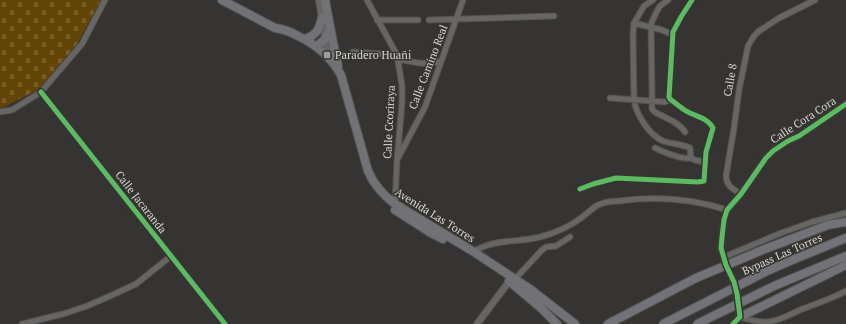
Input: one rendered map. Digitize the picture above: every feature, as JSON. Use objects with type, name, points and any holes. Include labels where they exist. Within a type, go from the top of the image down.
[{"type":"highway","points":[[608,324],[696,278],[726,265],[828,225],[846,222]]},
{"type":"highway","name":"Bypass Las Torres","points":[[663,324],[767,271],[846,238]]},
{"type":"highway","points":[[697,324],[774,286],[846,256]]},
{"type":"highway","points":[[740,317],[846,264]]},
{"type":"main road","name":"Avenida Las Torres","points":[[222,0],[275,28],[284,29]]},
{"type":"main road","name":"Avenida Las Torres","points":[[234,0],[317,46],[331,59],[341,75],[368,171],[378,188],[385,196],[395,204],[512,279],[557,324]]},
{"type":"main road","points":[[325,0],[330,30],[341,75]]},
{"type":"main road","points":[[305,39],[315,33],[322,18]]},
{"type":"main road","points":[[317,46],[325,39],[330,30]]},
{"type":"main road","name":"Avenida Las Torres","points":[[331,59],[360,163],[366,176],[380,197],[393,209],[431,233],[530,289],[575,324]]},
{"type":"street","points":[[0,112],[12,110],[41,92],[82,44],[105,0]]},
{"type":"street","points":[[319,0],[325,39],[331,59]]},
{"type":"street","name":"Calle Ccoriraya","points":[[367,0],[397,57],[402,85],[402,103],[396,161],[395,204]]},
{"type":"street","name":"Calle Camino Real","points":[[396,161],[425,107],[463,0]]},
{"type":"street","points":[[653,0],[644,6],[634,23],[635,105],[644,122],[654,136],[662,140],[690,148],[691,158]]},
{"type":"street","points":[[668,0],[660,6],[650,24],[652,109],[677,124],[686,132]]},
{"type":"street","points":[[580,189],[616,178],[704,181],[706,152],[713,128],[711,123],[685,110],[669,97],[673,32],[692,0]]},
{"type":"street","name":"Calle 8","points":[[741,194],[729,186],[726,176],[734,128],[738,90],[748,46],[759,31],[779,18],[815,0]]},
{"type":"street","points":[[429,20],[554,16]]},
{"type":"street","points":[[377,20],[418,20]]},
{"type":"street","points":[[634,23],[662,30],[673,35]]},
{"type":"street","points":[[353,52],[397,57],[424,64],[441,62]]},
{"type":"street","name":"Calle Jacaranda","points":[[41,92],[225,324]]},
{"type":"street","points":[[610,98],[665,102],[670,99]]},
{"type":"street","name":"Calle Cora Cora","points":[[740,317],[734,282],[726,265],[721,248],[724,220],[727,210],[741,194],[766,158],[773,151],[799,136],[846,104]]},
{"type":"street","points":[[655,148],[682,157],[705,162]]},
{"type":"street","points":[[472,252],[481,246],[493,243],[539,237],[558,231],[569,226],[598,205],[605,202],[633,199],[666,199],[694,202],[727,210]]},
{"type":"street","points":[[724,257],[781,233],[812,222],[846,213]]},
{"type":"street","points":[[477,324],[512,279],[542,250],[546,247],[556,246],[570,237]]},
{"type":"street","points":[[22,324],[63,314],[110,296],[136,284],[171,256]]},
{"type":"street","points":[[733,324],[740,317],[754,321],[768,322],[778,320],[846,292]]},
{"type":"green space","points":[[0,0],[101,0],[77,44],[39,89],[0,109]]},
{"type":"cycle path","points":[[580,189],[616,178],[698,182],[704,181],[706,152],[713,128],[708,122],[686,111],[669,97],[673,32],[692,0]]},
{"type":"cycle path","points":[[41,92],[225,324]]},
{"type":"cycle path","points":[[733,324],[740,317],[737,294],[721,248],[724,220],[727,210],[741,194],[766,158],[773,151],[799,136],[846,104]]},
{"type":"place","name":"Paradero Huañi","points":[[327,55]]}]
